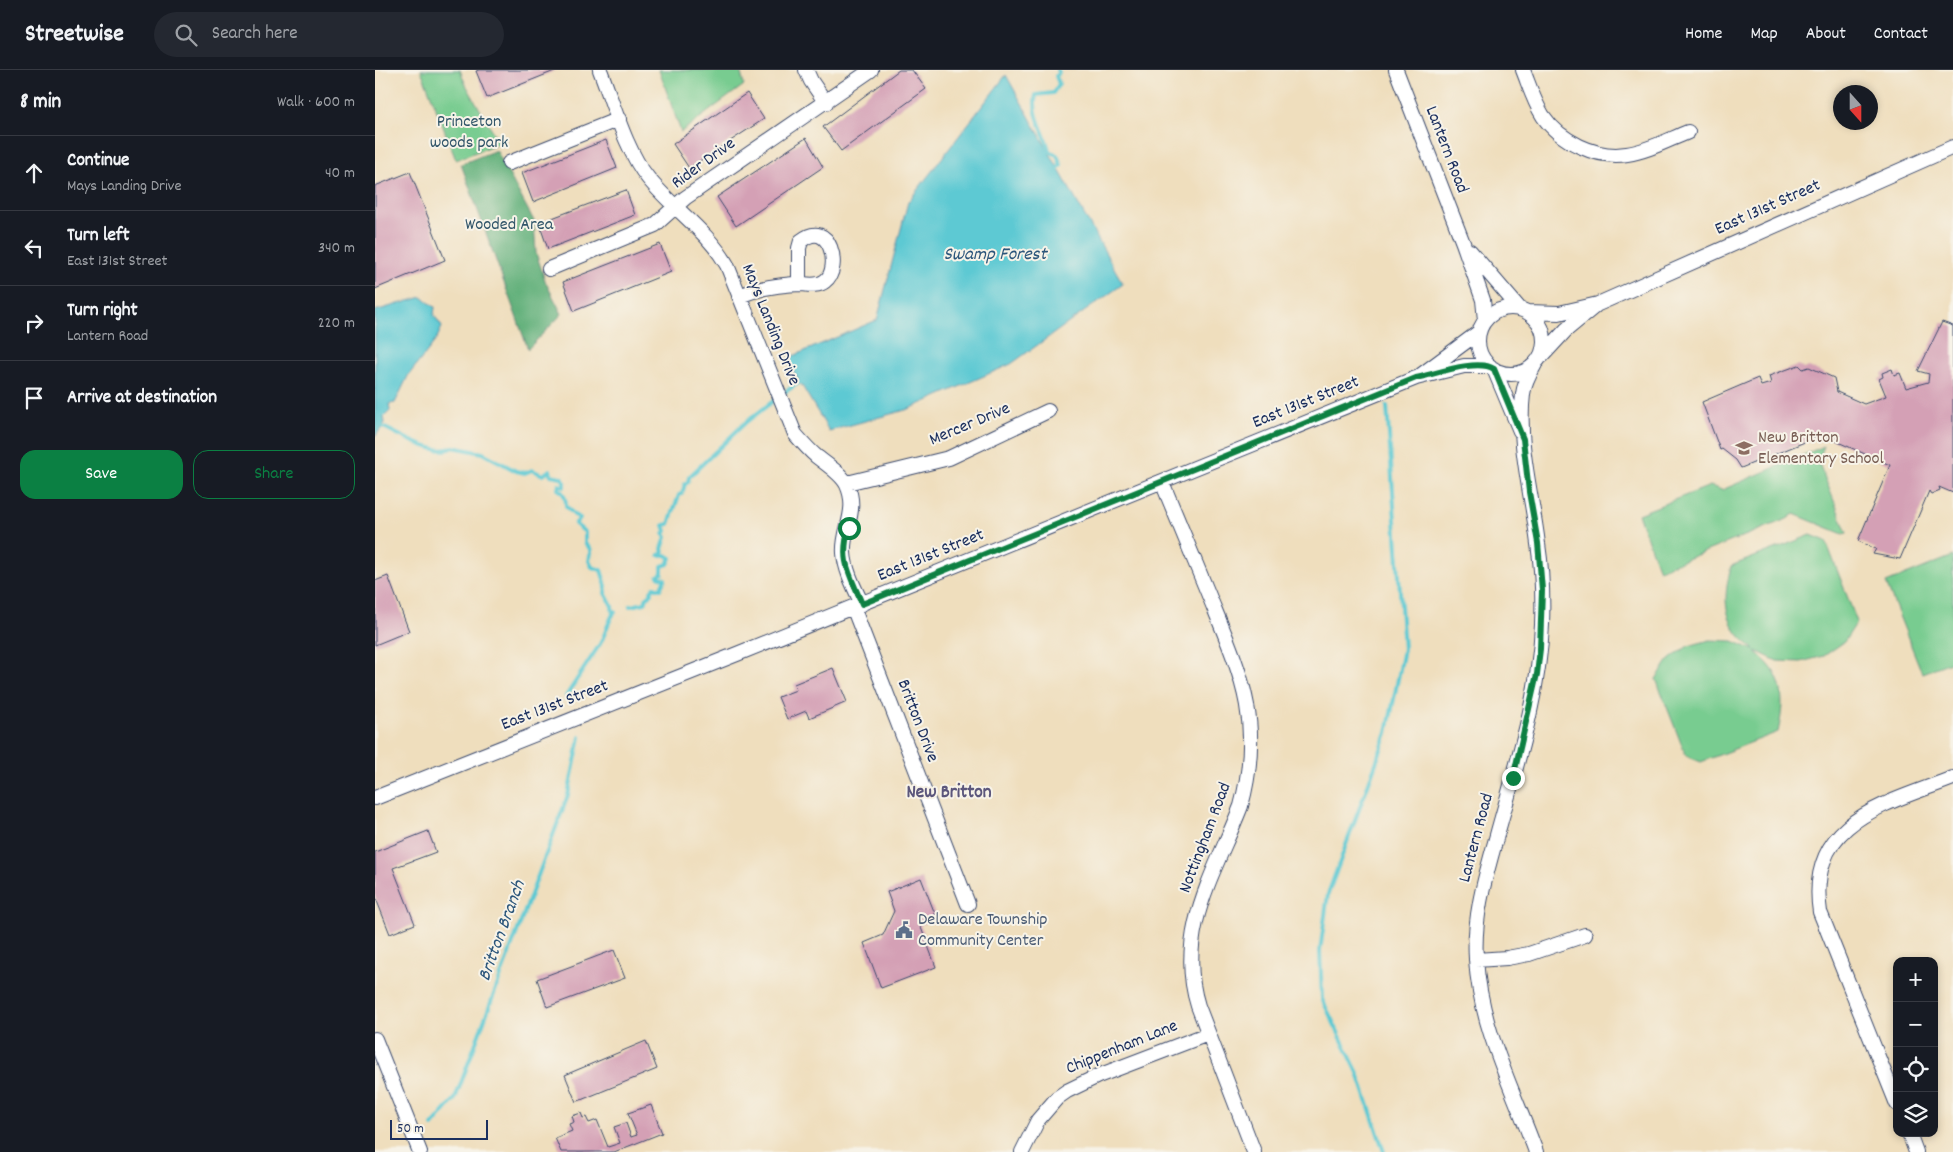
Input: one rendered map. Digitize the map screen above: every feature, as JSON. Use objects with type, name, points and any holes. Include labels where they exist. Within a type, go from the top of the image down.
[{"type":"street","name":"Mays Landing Drive","points":[[600,70],[639,165],[649,180],[716,248],[727,266],[795,434],[847,483]]},
{"type":"street","points":[[806,70],[826,103]]},
{"type":"street","name":"Rider Drive","points":[[549,268],[655,225],[685,198],[826,103],[871,70]]},
{"type":"street","name":"Lantern Road","points":[[1396,70],[1483,300],[1482,326]]},
{"type":"street","points":[[1523,70],[1538,108],[1547,122],[1562,136],[1583,148],[1597,152],[1625,155],[1649,148],[1688,132]]},
{"type":"street","points":[[509,163],[619,120]]},
{"type":"street","name":"East 131st Street","points":[[1523,310],[1559,313],[1598,304],[1953,147]]},
{"type":"street","name":"Lantern Road","points":[[1463,243],[1523,310]]},
{"type":"street","points":[[739,296],[768,287],[799,284]]},
{"type":"street","name":"East 131st Street","points":[[1537,361],[1566,330],[1598,304]]},
{"type":"street","points":[[1506,308],[1523,310],[1538,320],[1544,332],[1544,346],[1537,361],[1526,370],[1516,373],[1505,373],[1492,368],[1482,356],[1478,344],[1482,326],[1494,312],[1506,308]]},
{"type":"street","name":"East 131st Street","points":[[1416,378],[1482,326]]},
{"type":"street","name":"Lantern Road","points":[[1536,1152],[1497,1055],[1484,1013],[1479,990],[1475,941],[1478,911],[1532,701],[1540,649],[1542,590],[1538,543],[1529,492],[1523,439],[1523,393],[1537,361]]},
{"type":"street","name":"East 131st Street","points":[[375,798],[857,606],[1416,378],[1465,366],[1492,368]]},
{"type":"street","name":"Lantern Road","points":[[1492,368],[1523,439]]},
{"type":"street","name":"Mercer Drive","points":[[847,483],[949,458],[1048,411]]},
{"type":"street","name":"Nottingham Road","points":[[1162,482],[1239,671],[1249,718],[1251,746],[1245,791],[1196,917],[1190,957],[1192,983],[1208,1034],[1254,1152]]},
{"type":"street","points":[[847,483],[850,495],[851,517],[843,553],[857,606]]},
{"type":"street","name":"Britton Drive","points":[[857,606],[969,904]]},
{"type":"street","points":[[1893,1094],[1820,912],[1819,879],[1825,857],[1831,846],[1838,835],[1853,821],[1875,809],[1953,778]]},
{"type":"street","points":[[1476,960],[1529,954],[1585,935]]},
{"type":"street","name":"Chippenham Lane","points":[[1022,1152],[1039,1120],[1057,1098],[1067,1091],[1093,1078],[1208,1034]]},
{"type":"street","points":[[375,1039],[419,1152]]},
{"type":"street","points":[[1910,1137],[1916,1152]]},
{"type":"green space","name":"Princeton woods park","points":[[421,70],[460,70],[465,83],[499,143],[456,160]]},
{"type":"green space","points":[[659,70],[740,70],[744,85],[681,132]]},
{"type":"green space","name":"Wooded Area","points":[[496,150],[534,221],[536,253],[546,283],[562,314],[528,349],[461,164]]},
{"type":"green space","points":[[1824,446],[1818,461],[1847,533],[1843,534],[1794,514],[1787,519],[1659,570],[1638,514],[1710,486],[1722,490]]},
{"type":"green space","points":[[1811,535],[1826,541],[1857,622],[1844,642],[1824,656],[1801,662],[1777,661],[1756,651],[1769,665],[1781,689],[1782,706],[1778,732],[1701,762],[1686,756],[1656,679],[1669,660],[1688,646],[1710,640],[1733,641],[1754,650],[1737,633],[1732,625],[1727,609],[1726,593],[1731,566]]},
{"type":"green space","points":[[1953,556],[1953,661],[1922,673],[1886,583]]},
{"type":"water","name":"Swamp Forest","points":[[1006,75],[1123,284],[1011,364],[909,409],[829,431],[786,359],[877,320],[908,202]]},
{"type":"water","points":[[422,297],[435,307],[434,315],[442,327],[436,340],[408,376],[395,403],[389,404],[390,411],[384,417],[385,423],[375,437],[375,311]]},
{"type":"building","points":[[557,70],[487,98],[476,71]]},
{"type":"building","points":[[899,70],[912,70],[926,89],[841,151],[823,127]]},
{"type":"building","points":[[747,93],[764,119],[689,168],[673,144]]},
{"type":"building","points":[[806,138],[823,167],[736,226],[717,197]]},
{"type":"building","points":[[606,140],[617,168],[533,202],[522,173]]},
{"type":"building","points":[[410,172],[445,260],[375,289],[375,186]]},
{"type":"building","points":[[626,190],[635,215],[548,249],[539,223]]},
{"type":"building","points":[[660,244],[671,272],[574,311],[563,282]]},
{"type":"building","name":"New Britton Elementary School","points":[[1942,322],[1953,326],[1953,493],[1939,487],[1940,490],[1931,494],[1929,491],[1900,559],[1873,554],[1876,549],[1858,541],[1890,465],[1822,435],[1741,468],[1736,460],[1722,449],[1720,450],[1702,402],[1758,378],[1761,386],[1771,383],[1769,376],[1799,365],[1803,369],[1809,367],[1834,378],[1837,392],[1864,404],[1886,396],[1879,379],[1883,377],[1882,373],[1892,369],[1894,375],[1900,373],[1906,388],[1928,382],[1929,374],[1918,371]]},
{"type":"building","points":[[388,576],[409,631],[375,645],[375,581]]},
{"type":"building","points":[[833,668],[847,702],[809,718],[806,711],[787,719],[778,697],[796,690],[794,684]]},
{"type":"building","points":[[428,831],[436,852],[393,868],[415,924],[390,934],[375,896],[375,852]]},
{"type":"building","name":"Delaware Township Community Center","points":[[921,878],[937,919],[920,925],[936,967],[881,988],[864,943],[883,935],[894,911],[887,892]]},
{"type":"building","points":[[614,950],[625,978],[547,1007],[537,979]]},
{"type":"building","points":[[646,1041],[657,1069],[576,1102],[565,1075]]},
{"type":"building","points":[[651,1105],[662,1133],[614,1152],[561,1152],[555,1138],[572,1131],[569,1124],[574,1122],[572,1116],[581,1113],[583,1118],[586,1117],[589,1123],[597,1120],[608,1147],[620,1143],[614,1127],[626,1123],[631,1137],[637,1135],[628,1113]]},
{"type":"waterway","points":[[1055,171],[1061,165],[1057,155],[1049,151],[1037,117],[1035,102],[1036,95],[1053,93],[1059,84],[1056,76],[1059,72],[1057,70]]},
{"type":"waterway","points":[[782,394],[803,380]]},
{"type":"waterway","points":[[630,606],[645,603],[654,587],[660,589],[665,579],[658,576],[662,573],[662,566],[668,564],[671,558],[666,555],[659,555],[663,553],[662,549],[666,537],[664,525],[669,524],[679,495],[682,494],[689,477],[745,423],[777,398]]},
{"type":"waterway","points":[[1384,1152],[1358,1073],[1322,999],[1320,951],[1328,894],[1387,733],[1404,649],[1387,406]]},
{"type":"waterway","points":[[383,427],[418,444],[438,450],[446,450],[453,447],[483,453],[516,471],[525,473],[532,470],[543,475],[550,470],[551,475],[561,477],[564,481],[564,487],[559,485],[558,489],[564,496],[566,506],[574,515],[580,518],[575,524],[585,532],[585,543],[591,550],[589,561],[592,567],[601,570],[606,586],[605,593],[612,606],[613,615]]},
{"type":"waterway","name":"Britton Branch","points":[[566,696],[600,644],[615,611]]},
{"type":"waterway","name":"Britton Branch","points":[[432,1126],[455,1099],[568,795],[580,737]]},
{"type":"place","name":"New Britton Elementary School","points":[[1744,448]]},
{"type":"place","name":"Delaware Township Community Center","points":[[904,930]]},
{"type":"district","name":"New Britton","points":[[949,793]]},
{"type":"route","points":[[849,528],[843,553],[845,563],[862,604],[1416,378],[1465,366],[1490,366],[1494,369],[1523,439],[1529,492],[1538,543],[1542,590],[1542,623],[1537,674],[1513,778]]}]
